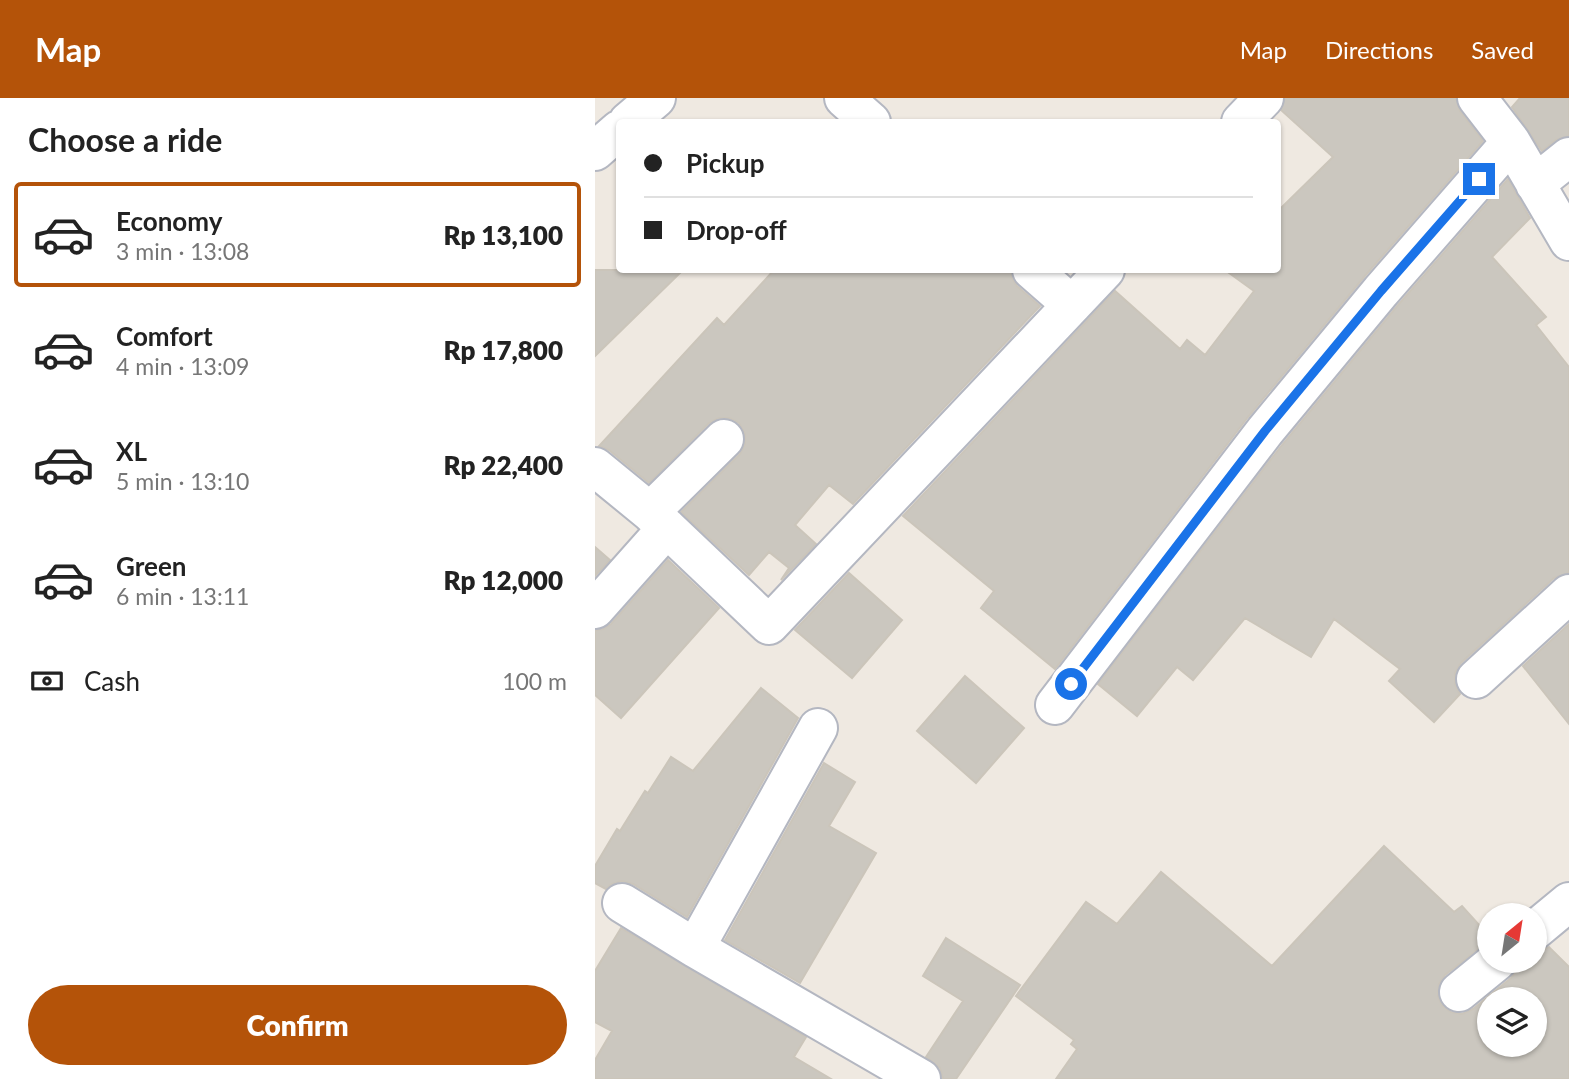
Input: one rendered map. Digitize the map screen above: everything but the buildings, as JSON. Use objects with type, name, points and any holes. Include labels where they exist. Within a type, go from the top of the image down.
[{"type":"street","points":[[632,119],[656,98]]},
{"type":"street","points":[[844,98],[868,119]]},
{"type":"street","points":[[1244,119],[1264,98]]},
{"type":"street","points":[[1477,98],[1511,142],[1569,241]]},
{"type":"street","points":[[595,151],[616,133]]},
{"type":"street","points":[[1055,705],[1265,431],[1381,291],[1511,142]]},
{"type":"street","points":[[1535,184],[1569,157]]},
{"type":"street","points":[[1035,273],[1072,306]]},
{"type":"street","points":[[595,467],[659,520],[769,625],[1102,273]]},
{"type":"street","points":[[595,609],[659,520],[723,439]]},
{"type":"street","points":[[1476,679],[1569,594]]},
{"type":"street","points":[[695,948],[818,728]]},
{"type":"street","points":[[622,903],[922,1079]]},
{"type":"street","points":[[1459,992],[1482,973]]},
{"type":"route","points":[[1071,684],[1265,431],[1381,291],[1479,179]]}]
